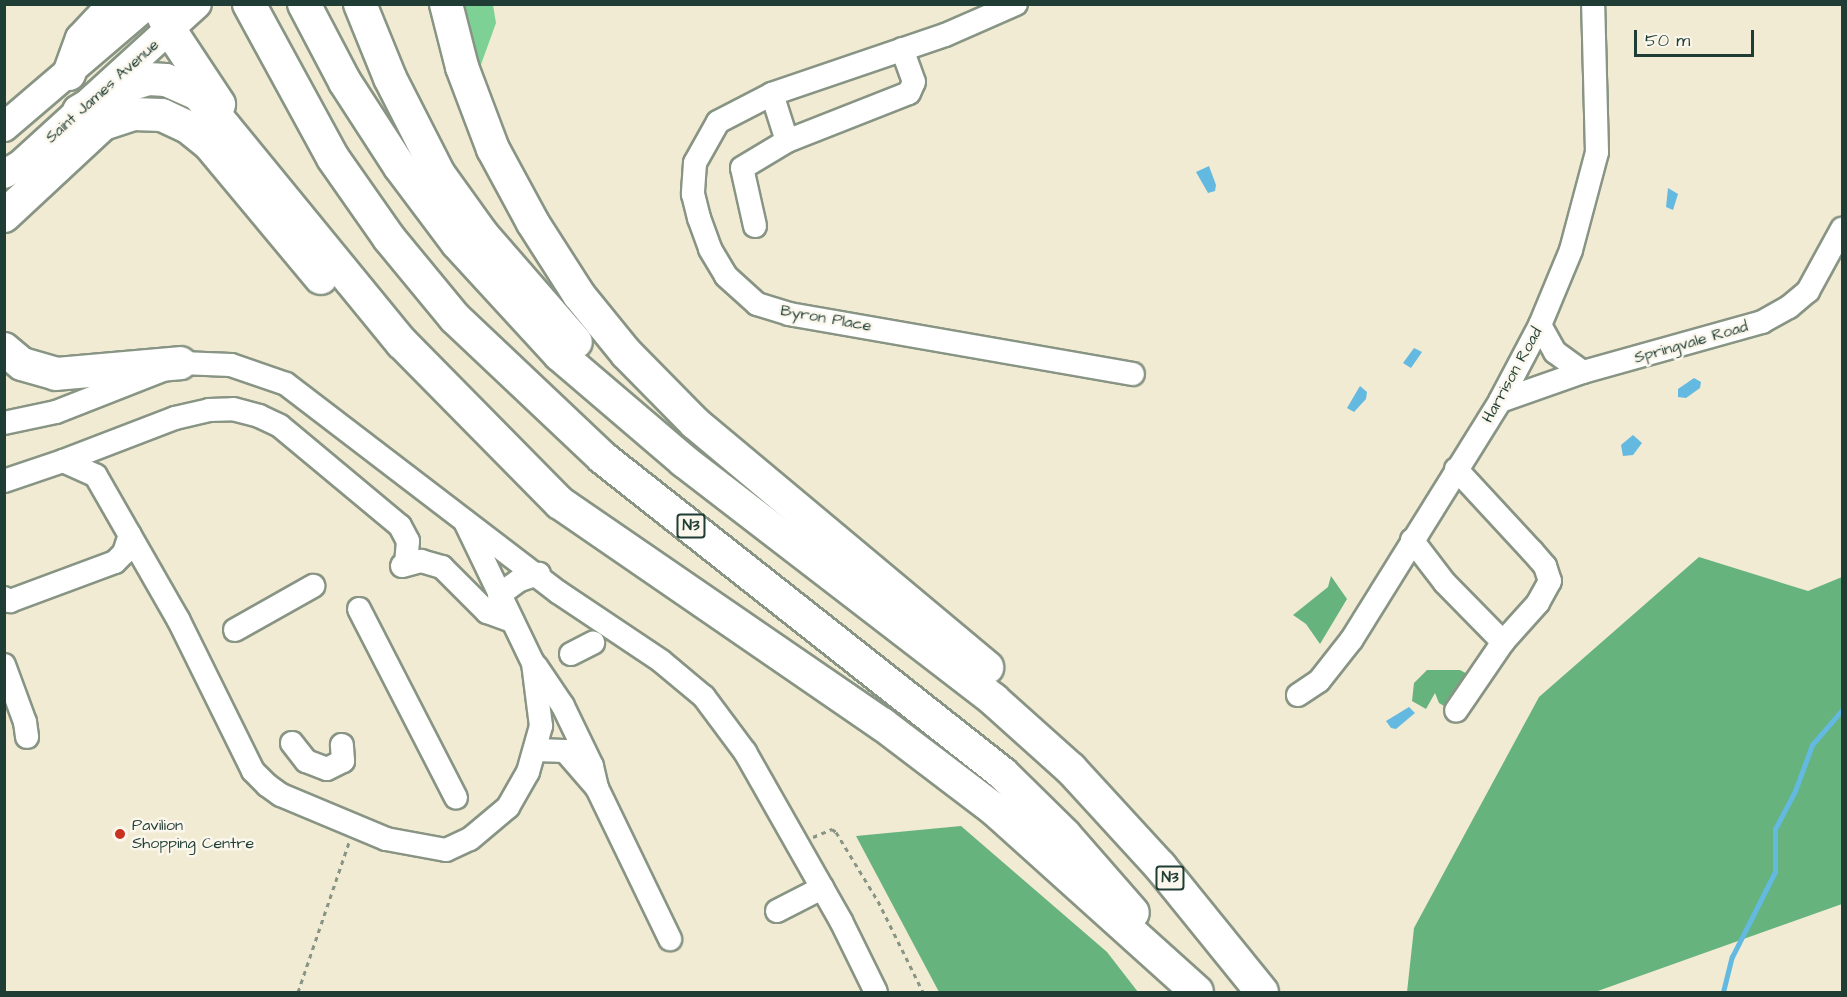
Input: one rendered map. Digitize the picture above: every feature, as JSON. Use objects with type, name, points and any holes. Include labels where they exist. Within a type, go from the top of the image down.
[{"type":"highway","points":[[69,74],[82,39],[115,4]]},
{"type":"highway","name":"N3","points":[[249,4],[333,158],[389,238],[455,318],[603,458],[1002,773],[1065,835],[1197,993]]},
{"type":"highway","name":"N3","points":[[304,4],[345,82],[400,167],[498,290],[560,355],[684,462],[771,526],[994,700],[1071,770],[1160,866],[1262,993]]},
{"type":"highway","points":[[360,4],[417,133],[439,174],[482,234],[571,337],[629,394],[707,459],[771,526]]},
{"type":"highway","points":[[446,4],[462,67],[493,149],[539,233],[585,303],[627,354],[694,423],[985,666],[1023,705],[1071,770]]},
{"type":"highway","points":[[164,17],[241,144]]},
{"type":"highway","points":[[80,111],[133,82],[166,80],[198,94],[402,343],[560,503]]},
{"type":"highway","points":[[4,216],[103,124],[142,114],[169,117],[188,126],[219,156],[371,338],[460,430],[514,478],[560,503],[882,724],[994,808],[1197,993]]},
{"type":"highway","points":[[4,349],[22,364],[56,374],[160,362],[181,363]]},
{"type":"main road","name":"Saint James Avenue","points":[[4,127],[69,74],[148,4]]},
{"type":"main road","name":"Saint James Avenue","points":[[4,174],[80,111],[164,17],[197,4]]},
{"type":"street","name":"Byron Place","points":[[1016,4],[902,49],[772,94],[718,122],[695,163],[693,194],[699,218],[710,249],[739,290],[757,304],[789,314],[1133,374]]},
{"type":"street","name":"Harrison Road","points":[[1298,695],[1319,681],[1352,639],[1500,401],[1540,325],[1571,250],[1597,152],[1593,4]]},
{"type":"street","points":[[755,226],[742,168],[787,141],[909,93],[915,85],[902,49]]},
{"type":"street","points":[[772,94],[787,141]]},
{"type":"street","name":"Springvale Road","points":[[1500,401],[1583,372],[1762,322],[1789,308],[1808,291],[1824,268],[1842,229]]},
{"type":"street","points":[[1540,325],[1558,355],[1583,372]]},
{"type":"street","points":[[8,419],[56,412],[181,363],[231,365],[286,384],[464,521],[539,574],[558,592],[661,661],[704,697],[735,735],[798,844],[876,993]]},
{"type":"street","points":[[4,481],[175,418],[209,410],[233,409],[259,416],[280,426],[400,526],[408,541],[404,564],[422,561],[442,567],[487,612],[512,621]]},
{"type":"street","points":[[63,461],[96,476],[178,619],[253,771],[281,795],[386,839],[446,850],[470,839],[504,812],[520,789],[536,750],[541,712],[533,663]]},
{"type":"street","points":[[1456,469],[1532,550],[1549,574],[1550,581],[1538,603],[1503,642],[1456,711]]},
{"type":"street","points":[[464,521],[533,663],[563,706],[591,766],[597,788],[670,939]]},
{"type":"street","points":[[4,598],[10,601],[115,562],[124,553],[130,535]]},
{"type":"street","points":[[1412,540],[1445,584],[1503,642]]},
{"type":"street","points":[[499,595],[520,580],[539,574]]},
{"type":"street","points":[[235,630],[313,586]]},
{"type":"street","points":[[359,609],[456,798]]},
{"type":"street","points":[[571,654],[593,643]]},
{"type":"street","points":[[4,699],[27,737],[25,722],[5,665]]},
{"type":"street","points":[[292,743],[306,761],[327,769],[343,761],[342,745]]},
{"type":"street","points":[[536,750],[565,751],[597,788]]},
{"type":"street","points":[[777,910],[822,888]]},
{"type":"path","points":[[298,993],[354,826]]},
{"type":"path","points":[[798,844],[832,829],[836,832],[878,901],[923,993]]},
{"type":"green space","points":[[460,5],[493,5],[496,23],[479,70]]},
{"type":"green space","points":[[1699,557],[1808,591],[1842,577],[1842,904],[1595,992],[1407,992],[1414,928],[1539,697]]},
{"type":"green space","points":[[1331,576],[1347,599],[1320,644],[1306,624],[1293,615],[1328,587]]},
{"type":"green space","points":[[1427,670],[1460,670],[1473,677],[1449,709],[1439,703],[1435,693],[1426,709],[1412,701],[1414,683]]},
{"type":"green space","points":[[961,826],[1107,952],[1138,992],[939,992],[856,836]]},
{"type":"water","points":[[1209,166],[1216,185],[1215,191],[1208,193],[1196,172]]},
{"type":"water","points":[[1668,188],[1678,194],[1673,210],[1666,207]]},
{"type":"water","points":[[1414,348],[1422,352],[1411,368],[1403,363]]},
{"type":"water","points":[[1694,378],[1701,382],[1700,388],[1686,398],[1678,397],[1678,389]]},
{"type":"water","points":[[1360,386],[1367,392],[1366,399],[1354,412],[1347,408]]},
{"type":"water","points":[[1633,435],[1642,443],[1633,455],[1623,456],[1621,445]]},
{"type":"water","points":[[1409,707],[1415,713],[1396,729],[1391,728],[1386,721]]},
{"type":"waterway","points":[[1723,992],[1732,957],[1775,872],[1775,829],[1795,791],[1812,745],[1842,710]]},
{"type":"place","name":"Pavilion Shopping Centre","points":[[120,834]]}]
